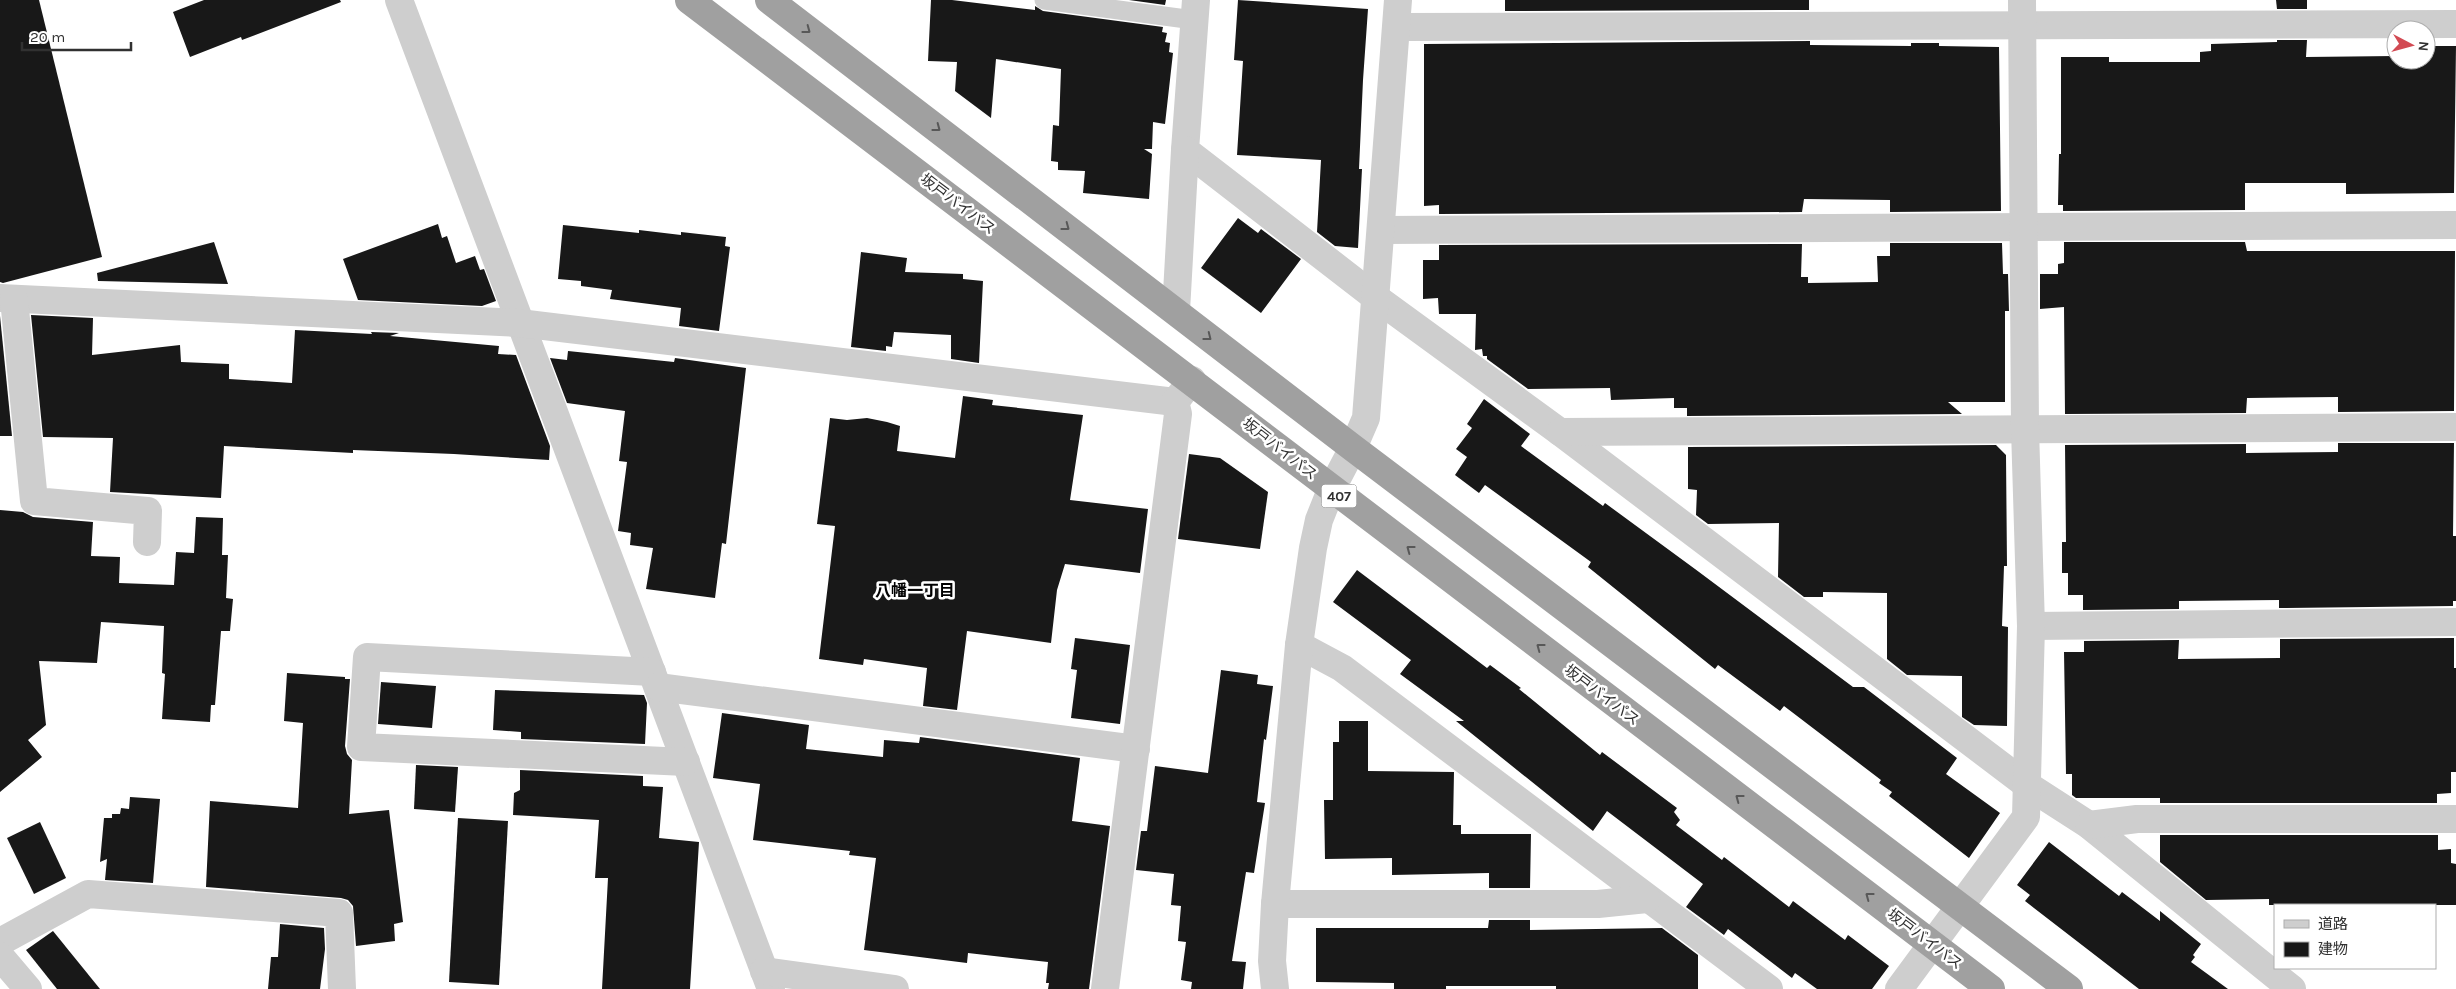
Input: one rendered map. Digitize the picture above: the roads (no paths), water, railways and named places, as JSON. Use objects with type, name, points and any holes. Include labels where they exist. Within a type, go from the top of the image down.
[{"type":"highway","name":"坂戸バイパス","points":[[689,0],[1192,380],[1331,490],[1991,989]]},
{"type":"highway","points":[[769,0],[1353,448],[2069,989]]},
{"type":"street","points":[[399,0],[519,324],[655,679],[767,980],[895,989]]},
{"type":"street","points":[[1275,989],[1272,961],[1275,904],[1299,645],[1313,548],[1319,520],[1331,490],[1366,418],[1374,297],[1382,230],[1398,27],[1398,0]]},
{"type":"street","points":[[1176,311],[1195,10]]},
{"type":"street","points":[[1398,27],[2022,13],[2456,24]]},
{"type":"street","points":[[1899,989],[2026,817],[2031,626],[2025,429],[2022,13]]},
{"type":"street","points":[[1185,150],[1374,297],[1560,432],[2026,784],[2089,825],[2292,989]]},
{"type":"street","points":[[1382,230],[2456,224]]},
{"type":"street","points":[[147,542],[148,511],[34,501],[7,298],[519,324],[1175,402]]},
{"type":"street","points":[[1175,402],[1192,380]]},
{"type":"street","points":[[1104,989],[1178,414],[1175,402]]},
{"type":"street","points":[[1560,432],[2456,426]]},
{"type":"street","points":[[2031,626],[2456,622]]},
{"type":"street","points":[[1299,645],[1342,668],[1768,989]]},
{"type":"street","points":[[686,762],[361,747],[367,657],[655,679],[1136,749]]},
{"type":"street","points":[[2089,825],[2137,820],[2456,819]]},
{"type":"street","points":[[0,942],[88,894],[339,913],[342,989]]},
{"type":"street","points":[[1275,904],[1598,904],[1647,899]]},
{"type":"street","points":[[0,956],[28,989]]},
{"type":"lane","points":[[1044,0],[1195,10]]},
{"type":"district","name":"八幡一丁目","points":[[915,590]]}]
